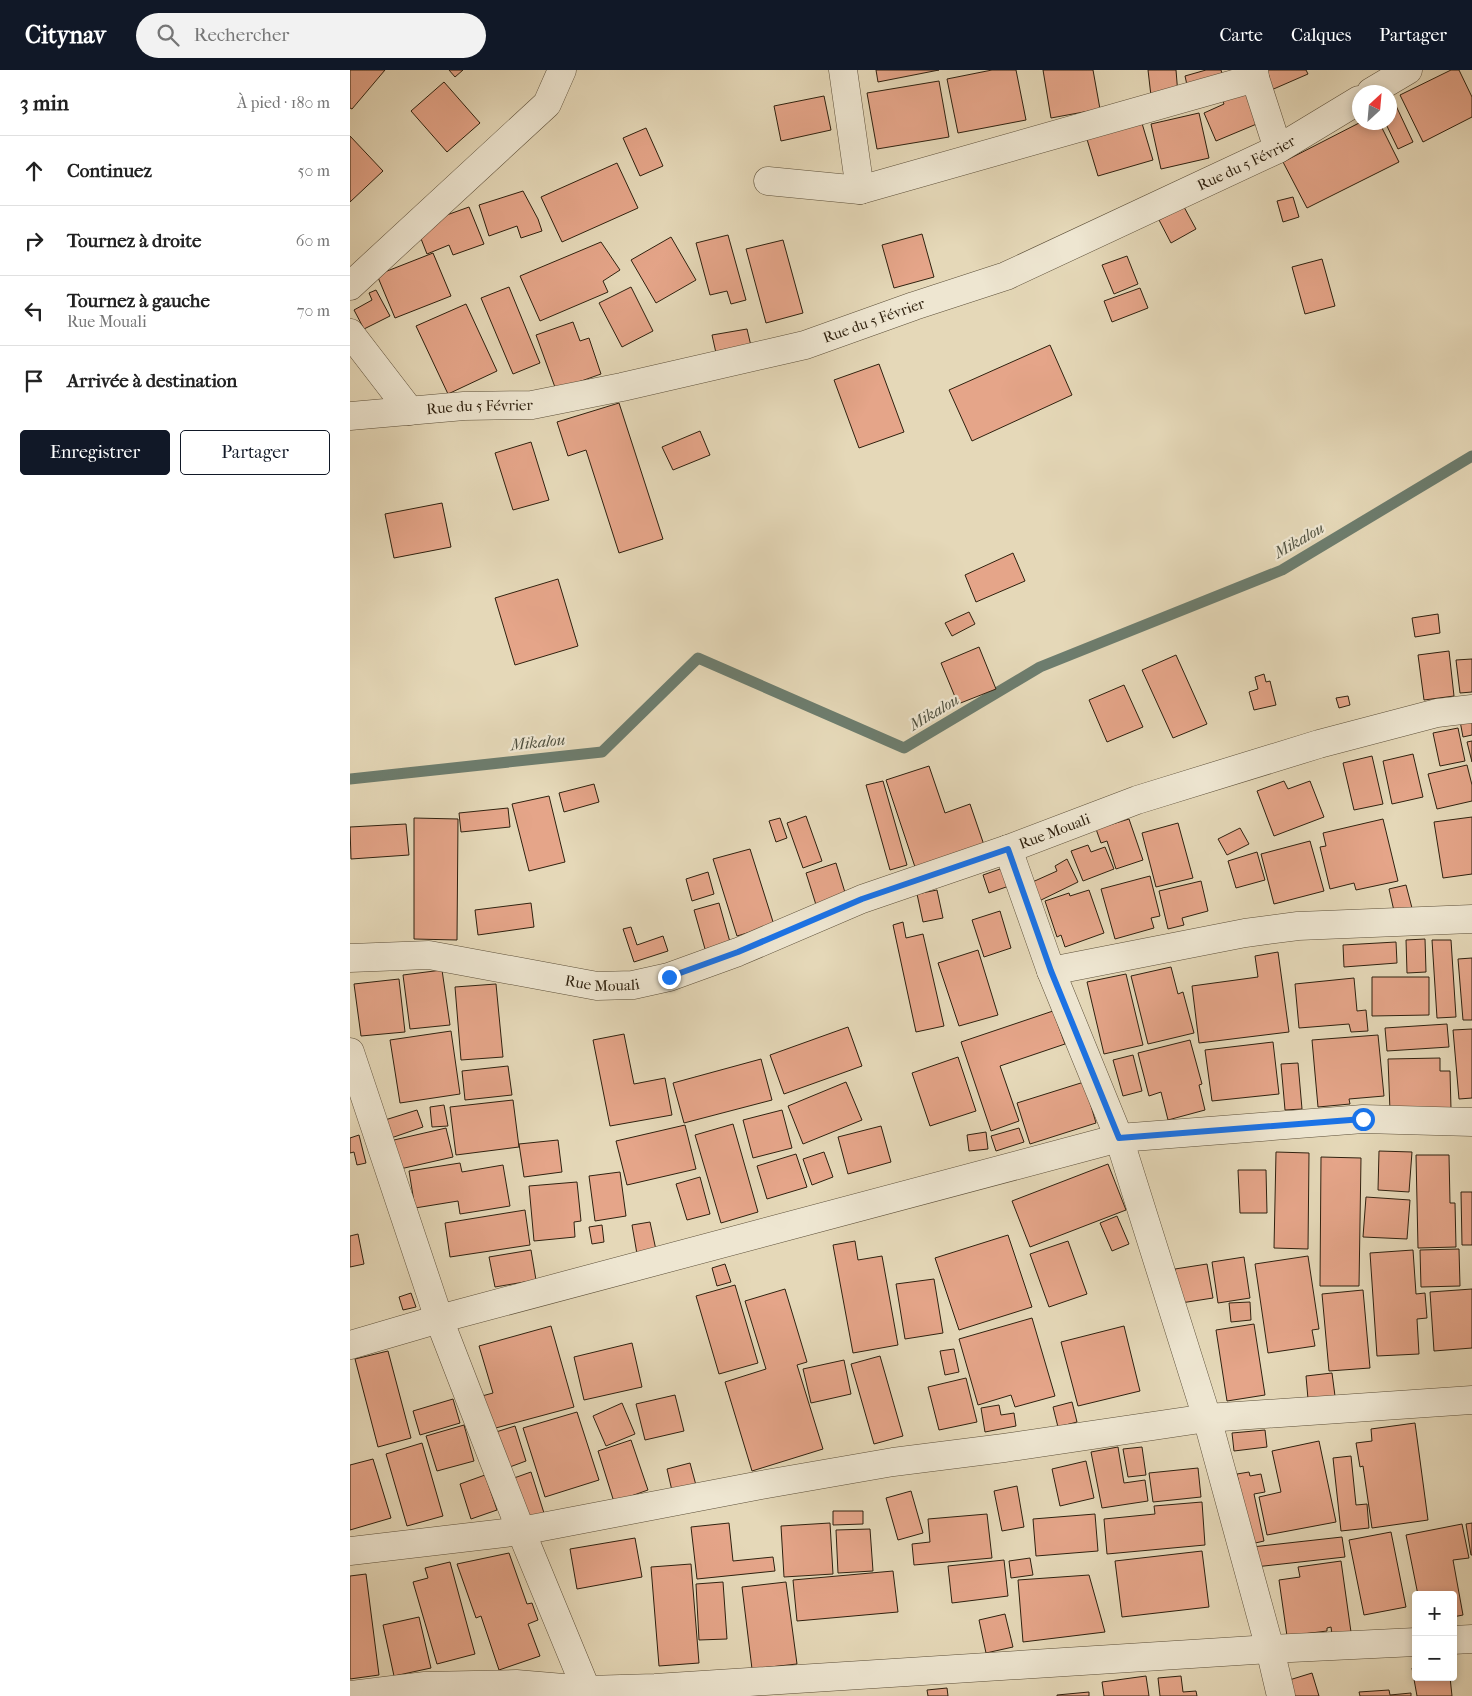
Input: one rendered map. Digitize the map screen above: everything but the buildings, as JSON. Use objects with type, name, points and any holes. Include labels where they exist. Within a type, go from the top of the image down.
[{"type":"street","points":[[350,286],[547,104],[562,70]]},
{"type":"street","points":[[843,70],[860,190]]},
{"type":"street","points":[[1383,85],[1408,70]]},
{"type":"street","points":[[768,181],[860,190],[1254,74],[1278,149]]},
{"type":"street","name":"Rue du 5 Février","points":[[350,416],[464,406],[532,404],[622,387],[805,345],[1006,276],[1278,149],[1352,105]]},
{"type":"street","points":[[350,333],[410,411]]},
{"type":"street","name":"Rue Mouali","points":[[350,958],[429,955],[597,986],[632,985],[669,977],[738,952],[862,899],[1008,849],[1137,800],[1319,744],[1437,713],[1472,709]]},
{"type":"street","points":[[1008,849],[1051,971],[1119,1138],[1208,1418],[1281,1696]]},
{"type":"street","points":[[1051,971],[1262,930],[1298,926],[1472,919]]},
{"type":"street","points":[[351,1059],[439,1319],[521,1531],[588,1693]]},
{"type":"street","points":[[350,1345],[439,1319],[1119,1138],[1363,1119],[1472,1122]]},
{"type":"street","points":[[350,1551],[521,1531],[761,1484],[893,1462],[1208,1418],[1472,1400]]},
{"type":"street","points":[[1457,1640],[1472,1639]]},
{"type":"street","points":[[350,1694],[425,1686],[507,1684],[588,1693],[1270,1649],[1412,1642]]},
{"type":"waterway","name":"Mikalou","points":[[350,779],[602,752],[698,658],[904,748],[1040,667],[1282,570],[1472,456]]},
{"type":"route","points":[[669,977],[738,952],[862,899],[1008,849],[1051,971],[1119,1138],[1363,1119]]}]
